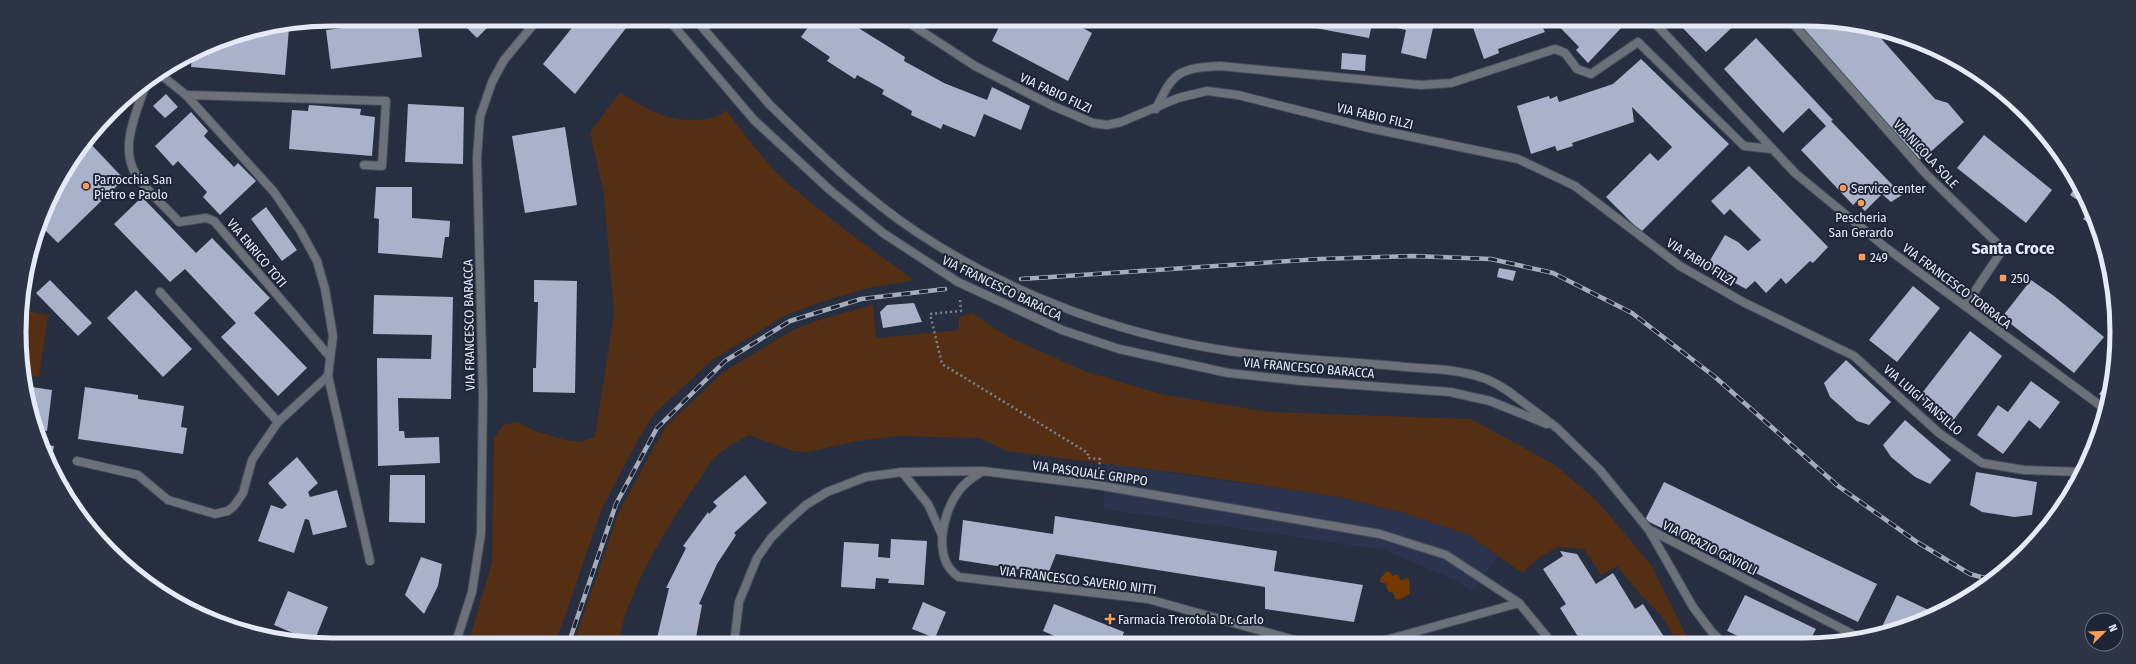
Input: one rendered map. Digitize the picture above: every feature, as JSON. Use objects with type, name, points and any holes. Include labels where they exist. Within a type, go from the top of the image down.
[{"type":"street","name":"VIA FRANCESCO BARACCA","points":[[457,638],[472,592],[481,533],[482,395],[477,158],[480,117],[492,82],[504,60],[532,26]]},
{"type":"street","name":"VIA FRANCESCO BARACCA","points":[[674,26],[754,120],[831,192],[883,234],[958,282],[1062,330],[1119,349],[1228,373],[1302,381],[1450,392],[1490,401],[1557,428]]},
{"type":"street","name":"VIA FRANCESCO BARACCA","points":[[701,26],[769,104],[819,154],[917,233],[984,272],[1081,315],[1177,342],[1251,354],[1447,370],[1483,378],[1508,391],[1557,428],[1600,470],[1649,530]]},
{"type":"street","name":"VIA FABIO FILZI","points":[[914,26],[975,66],[1053,106],[1093,123],[1107,125],[1121,122],[1156,109],[1178,98],[1207,91],[1238,95],[1369,128],[1518,159],[1575,186],[1680,266],[1743,302],[1824,341]]},
{"type":"street","name":"VIA FRANCESCO TORRACA","points":[[1658,26],[1795,173],[1858,226],[2101,406]]},
{"type":"street","name":"VIA NICOLA SOLE","points":[[1795,26],[1926,174],[2003,249],[1965,306]]},
{"type":"street","points":[[1156,109],[1171,79],[1180,72],[1199,67],[1220,66],[1421,85],[1451,83],[1555,49],[1565,53],[1577,69],[1591,74],[1638,42],[1744,146],[1772,149]]},
{"type":"street","points":[[164,77],[186,95],[274,192],[300,230],[317,261],[325,289],[333,336],[328,376],[370,561]]},
{"type":"street","name":"VIA ENRICO TOTI","points":[[144,91],[129,141],[129,155],[137,176],[179,222],[206,218],[214,221],[330,358]]},
{"type":"street","points":[[186,95],[386,101],[382,166],[364,165]]},
{"type":"street","points":[[160,292],[278,422]]},
{"type":"street","name":"VIA LUIGI TANSILLO","points":[[1824,341],[1854,356],[1939,433],[1982,463],[2024,470],[2076,472]]},
{"type":"street","points":[[77,461],[138,475],[168,500],[221,514],[228,511],[238,501],[243,493],[252,460],[278,422],[328,376]]},
{"type":"street","name":"VIA PASQUALE GRIPPO","points":[[735,638],[739,602],[747,580],[761,553],[788,521],[806,505],[827,492],[848,482],[884,474],[902,472],[982,471],[1097,485],[1380,534],[1446,555],[1519,603],[1548,638]]},
{"type":"street","name":"VIA FRANCESCO SAVERIO NITTI","points":[[982,471],[964,485],[952,501],[945,519],[943,556],[946,565],[959,577],[1148,599],[1287,638]]},
{"type":"street","name":"VIA FRANCESCO SAVERIO NITTI","points":[[902,472],[914,484],[928,504],[944,539]]},
{"type":"street","name":"VIA ORAZIO GAVIOLI","points":[[1649,530],[1852,634]]},
{"type":"street","name":"VIA ORAZIO GAVIOLI","points":[[1649,530],[1693,607],[1711,631],[1719,638]]},
{"type":"street","points":[[1393,638],[1519,603]]},
{"type":"path","points":[[961,311],[930,314],[942,364],[1088,452],[1088,458],[1100,459],[1097,485]]},
{"type":"shaded area","points":[[620,93],[656,113],[685,120],[709,119],[720,115],[726,110],[757,150],[782,178],[836,223],[914,280],[868,288],[817,303],[786,315],[712,360],[654,414],[640,436],[602,508],[557,638],[470,638],[492,562],[494,438],[503,425],[518,422],[532,430],[565,440],[580,442],[595,437],[614,313],[604,195],[590,132]]},
{"type":"shaded area","points":[[873,305],[876,338],[959,330],[959,317],[972,313],[1008,337],[1087,372],[1165,395],[1269,412],[1471,419],[1555,465],[1597,501],[1651,565],[1688,638],[1675,638],[1661,615],[1640,594],[1617,566],[1601,575],[1584,549],[1558,547],[1540,557],[1522,573],[1469,535],[1408,514],[1340,497],[1180,473],[1007,451],[979,438],[898,436],[856,441],[808,452],[793,451],[749,435],[725,449],[712,461],[676,515],[650,558],[639,581],[629,604],[622,625],[620,638],[575,638],[618,514],[667,425],[722,373],[793,330],[822,319]]},
{"type":"shaded area","points":[[27,311],[48,315],[39,377],[30,376],[26,332]]},
{"type":"shaded area","points":[[1105,463],[1340,497],[1408,514],[1469,535],[1498,556],[1472,592],[1455,580],[1384,550],[1104,509]]},
{"type":"shaded area","points":[[1387,571],[1391,573],[1392,576],[1398,574],[1401,581],[1406,578],[1409,579],[1410,594],[1398,600],[1395,599],[1393,592],[1389,592],[1386,587],[1387,584],[1380,582],[1380,579]]},
{"type":"building","points":[[359,26],[418,26],[422,57],[331,69],[326,30]]},
{"type":"building","points":[[465,26],[489,26],[477,38]]},
{"type":"building","points":[[573,26],[628,26],[575,94],[543,64]]},
{"type":"building","points":[[809,26],[855,26],[905,57],[904,61],[944,83],[987,100],[992,87],[1030,106],[1021,130],[984,114],[975,137],[943,124],[941,129],[911,115],[912,111],[882,94],[884,90],[857,75],[855,79],[827,61],[830,57],[801,37]]},
{"type":"building","points":[[1000,26],[1079,26],[1092,33],[1068,81],[992,41]]},
{"type":"building","points":[[1304,26],[1372,26],[1369,38]]},
{"type":"building","points":[[1389,26],[1433,26],[1426,59],[1401,53],[1406,30]]},
{"type":"building","points":[[1472,26],[1542,26],[1545,32],[1498,49],[1499,53],[1484,59]]},
{"type":"building","points":[[1559,26],[1623,26],[1588,63],[1576,50],[1579,47]]},
{"type":"building","points":[[1681,26],[1734,26],[1706,52]]},
{"type":"building","points":[[1800,26],[1844,29],[1878,35],[1935,99],[1948,103],[1964,122],[1927,155],[1918,160]]},
{"type":"building","points":[[289,29],[285,75],[191,67],[192,61],[215,49],[253,36]]},
{"type":"building","points":[[1756,38],[1833,120],[1831,121],[1902,195],[1891,202],[1882,194],[1865,211],[1856,202],[1853,205],[1801,150],[1826,126],[1809,108],[1783,133],[1724,69]]},
{"type":"building","points":[[1342,53],[1366,55],[1365,71],[1341,69]]},
{"type":"building","points":[[1641,59],[1729,144],[1641,232],[1606,197],[1650,153],[1658,161],[1672,147],[1632,107],[1634,122],[1572,143],[1573,146],[1557,151],[1555,146],[1531,154],[1517,106],[1549,96],[1550,99],[1557,96],[1559,102],[1613,84]]},
{"type":"building","points":[[166,94],[178,107],[165,118],[153,106]]},
{"type":"building","points":[[408,104],[464,107],[463,164],[405,162]]},
{"type":"building","points":[[309,105],[361,109],[360,115],[375,117],[372,156],[289,149],[292,110],[308,111]]},
{"type":"building","points":[[191,112],[208,131],[204,136],[234,167],[238,163],[256,181],[220,215],[203,197],[207,192],[178,161],[173,166],[155,146]]},
{"type":"building","points":[[565,127],[577,205],[525,213],[512,136]]},
{"type":"building","points":[[1984,135],[2052,190],[2026,223],[1957,168]]},
{"type":"building","name":"Parrocchia San Pietro e Paolo","points":[[91,144],[124,179],[58,243],[44,229],[67,179]]},
{"type":"building","points":[[1749,166],[1828,247],[1813,263],[1810,261],[1786,284],[1781,278],[1766,293],[1755,281],[1746,289],[1706,267],[1725,235],[1738,242],[1748,251],[1761,240],[1730,209],[1724,215],[1711,201]]},
{"type":"building","points":[[376,187],[412,187],[412,218],[450,221],[449,237],[445,237],[442,258],[378,253],[379,219],[374,218]]},
{"type":"building","points":[[2074,189],[2080,202],[2070,195]]},
{"type":"building","points":[[142,197],[196,253],[212,238],[270,298],[254,313],[307,368],[278,396],[221,337],[236,323],[185,269],[170,282],[114,224]]},
{"type":"building","points":[[266,207],[297,250],[282,261],[251,219]]},
{"type":"building","points":[[2087,214],[2090,224],[2083,219]]},
{"type":"building","points":[[1499,268],[1516,271],[1513,281],[1497,277]]},
{"type":"building","points":[[50,280],[92,323],[78,336],[36,293]]},
{"type":"building","points":[[534,280],[577,281],[575,393],[533,392],[533,368],[536,368],[538,302],[534,302]]},
{"type":"building","points":[[2031,280],[2054,296],[2104,337],[2074,373],[2002,317]]},
{"type":"building","points":[[1913,286],[1940,308],[1897,362],[1869,340]]},
{"type":"building","points":[[136,290],[192,349],[163,377],[107,318]]},
{"type":"building","points":[[374,295],[453,297],[451,399],[398,398],[399,431],[404,431],[405,438],[439,437],[440,463],[378,466],[377,358],[431,359],[432,335],[373,334]]},
{"type":"building","points":[[914,303],[922,322],[883,328],[880,312],[887,305]]},
{"type":"building","points":[[1970,331],[2002,356],[1952,422],[1919,397]]},
{"type":"building","points":[[1846,360],[1891,402],[1869,425],[1857,421],[1830,397],[1824,383]]},
{"type":"building","points":[[2031,381],[2060,402],[2040,429],[2029,420],[2003,454],[1977,435],[1998,405],[2008,412]]},
{"type":"building","points":[[31,387],[52,390],[47,431],[42,430],[36,411]]},
{"type":"building","points":[[85,387],[138,395],[138,399],[184,406],[181,427],[187,428],[183,454],[78,439]]},
{"type":"building","points":[[2105,387],[2103,397],[2099,394]]},
{"type":"building","points":[[1905,420],[1951,460],[1930,484],[1915,477],[1891,457],[1883,445]]},
{"type":"building","points":[[48,445],[54,446],[52,456]]},
{"type":"building","points":[[297,457],[318,483],[308,492],[310,497],[337,490],[347,527],[313,535],[309,520],[305,519],[294,553],[258,541],[271,505],[282,509],[287,505],[268,483]]},
{"type":"building","points":[[1976,472],[2037,482],[2032,515],[2014,517],[1982,512],[1970,505]]},
{"type":"building","points":[[390,475],[425,475],[425,523],[389,522]]},
{"type":"building","points":[[745,475],[767,503],[734,533],[736,535],[717,564],[699,604],[702,605],[696,638],[657,638],[669,588],[666,588],[686,548],[683,546],[708,512],[709,514],[717,506],[713,502]]},
{"type":"building","points":[[2068,480],[2071,480],[2069,485],[2067,488]]},
{"type":"building","points":[[1664,482],[1877,584],[1858,622],[1645,520]]},
{"type":"building","points":[[1055,516],[1277,551],[1274,571],[1363,585],[1354,622],[1265,609],[1265,587],[1056,554],[1048,574],[959,560],[963,520],[1053,534]]},
{"type":"building","points":[[891,539],[927,541],[924,585],[888,583],[889,579],[876,578],[875,589],[841,587],[844,542],[879,544],[878,557],[890,558]]},
{"type":"building","points":[[1560,551],[1577,554],[1596,584],[1613,573],[1635,609],[1643,604],[1665,638],[1579,638],[1560,608],[1566,604],[1543,569],[1563,556]]},
{"type":"building","points":[[421,557],[442,564],[438,586],[424,614],[405,595]]},
{"type":"building","points":[[288,591],[328,607],[316,637],[299,636],[274,625]]},
{"type":"building","points":[[1745,595],[1816,629],[1811,638],[1804,638],[1742,638],[1727,631]]},
{"type":"building","points":[[1897,595],[1930,611],[1902,622],[1881,628]]},
{"type":"building","points":[[923,602],[946,612],[935,638],[912,629]]},
{"type":"building","points":[[1054,604],[1124,632],[1122,638],[1059,638],[1043,631]]},
{"type":"railway","points":[[1021,279],[1320,259],[1413,256],[1491,259],[1553,273],[1632,313],[1715,377],[1838,486],[1917,542],[1970,574],[1985,578]]},
{"type":"railway","points":[[570,638],[616,504],[657,428],[725,361],[790,321],[861,299],[945,289]]},
{"type":"place","name":"Parrocchia San Pietro e Paolo","points":[[86,186]]},
{"type":"place","name":"Service center","points":[[1843,188]]},
{"type":"place","name":"Pescheria San Gerardo","points":[[1861,203]]},
{"type":"place","name":"249","points":[[1862,257]]},
{"type":"place","name":"250","points":[[2003,278]]},
{"type":"place","name":"Farmacia Trerotola Dr. Carlo","points":[[1110,619]]},
{"type":"district","name":"Santa Croce","points":[[2013,248]]}]
